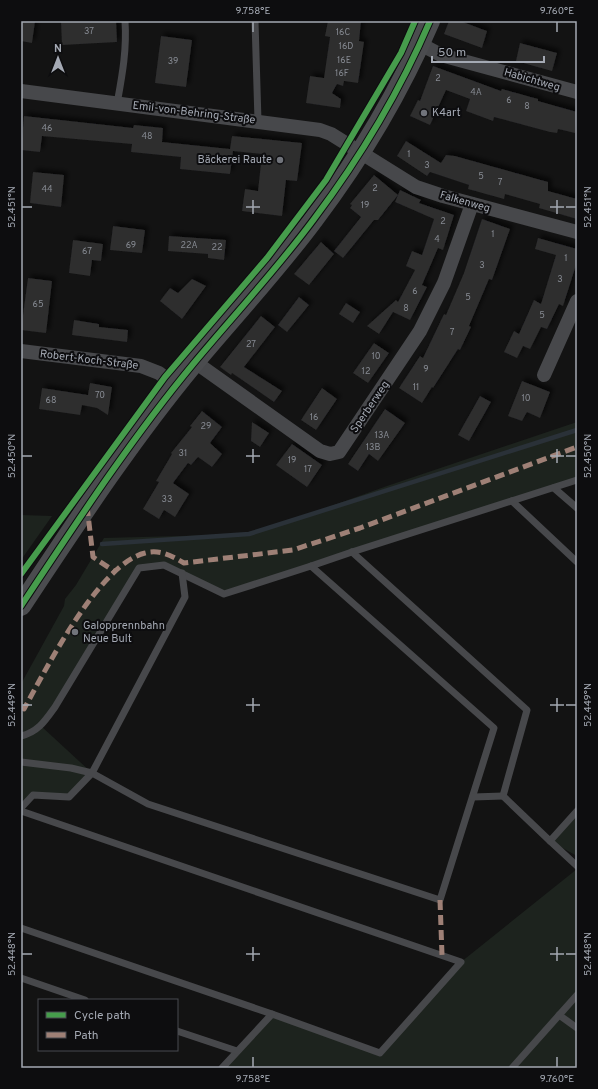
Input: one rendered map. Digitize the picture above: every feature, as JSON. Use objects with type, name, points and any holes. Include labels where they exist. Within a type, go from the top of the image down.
[{"type":"street","points":[[21,606],[92,498],[194,362],[250,300],[314,219],[361,153],[384,114],[420,44],[430,21]]},
{"type":"street","name":"Habichtweg","points":[[420,44],[441,55],[577,92]]},
{"type":"street","name":"Emil-von-Behring-Straße","points":[[21,91],[320,130],[331,134],[361,153]]},
{"type":"street","name":"Falkenweg","points":[[361,153],[416,187],[472,204],[577,232]]},
{"type":"street","name":"Sperberweg","points":[[194,362],[320,451],[330,454],[339,452],[420,331],[444,283],[472,204]]},
{"type":"street","points":[[544,375],[577,301]]},
{"type":"street","name":"Robert-Koch-Straße","points":[[21,352],[141,366],[159,373],[176,386]]},
{"type":"lane","points":[[117,104],[124,66],[126,40],[124,21]]},
{"type":"lane","points":[[255,21],[258,121]]},
{"type":"lane","points":[[21,736],[32,734],[41,726],[55,707],[139,568],[164,565],[224,594],[577,480]]},
{"type":"lane","points":[[554,488],[577,508]]},
{"type":"lane","points":[[512,501],[577,562]]},
{"type":"lane","points":[[352,552],[527,710],[503,796]]},
{"type":"lane","points":[[21,762],[71,768],[92,773],[148,804],[440,900],[494,728],[311,566]]},
{"type":"lane","points":[[21,808],[33,795],[69,797],[92,773],[185,597],[182,573]]},
{"type":"lane","points":[[473,796],[503,796],[577,866]]},
{"type":"lane","points":[[21,811],[461,962],[380,1053],[272,1014],[21,928]]},
{"type":"lane","points":[[550,841],[577,811]]},
{"type":"lane","points":[[21,978],[82,999]]},
{"type":"lane","points":[[512,1068],[577,995]]},
{"type":"lane","points":[[222,1068],[272,1014]]},
{"type":"lane","points":[[559,1015],[577,1028]]},
{"type":"lane","points":[[178,1031],[237,1051]]},
{"type":"shaded area","name":"Galopprennbahn Neue Bult","points":[[577,422],[577,480],[224,594],[164,565],[139,568],[41,726],[92,773],[69,797],[33,795],[21,808],[21,684],[64,606],[65,599],[76,585],[104,538],[253,534],[387,486]]},
{"type":"shaded area","points":[[21,515],[52,516],[21,560]]},
{"type":"shaded area","points":[[577,811],[577,856],[550,841]]},
{"type":"shaded area","points":[[577,869],[577,1068],[222,1068],[272,1014],[380,1053],[461,962]]},
{"type":"building","points":[[21,21],[35,21],[32,43],[21,41]]},
{"type":"building","points":[[61,21],[116,21],[117,42],[62,45]]},
{"type":"building","points":[[328,21],[361,21],[359,41],[364,42],[358,83],[344,81],[343,86],[337,84],[332,93],[341,99],[340,108],[306,103],[310,76],[324,78],[330,37],[325,36]]},
{"type":"building","points":[[449,21],[460,21],[487,31],[482,48],[444,34]]},
{"type":"building","points":[[161,36],[192,40],[186,87],[155,83]]},
{"type":"building","points":[[520,43],[557,53],[552,71],[516,61]]},
{"type":"building","points":[[433,66],[501,91],[502,89],[577,112],[575,133],[558,129],[557,133],[550,132],[494,117],[493,121],[466,111],[470,99],[446,90],[430,125],[410,116],[418,100],[420,101]]},
{"type":"building","points":[[24,116],[133,128],[134,125],[163,128],[162,142],[230,149],[232,136],[302,143],[297,181],[286,180],[282,216],[242,211],[245,189],[258,191],[262,154],[233,151],[230,174],[180,169],[181,157],[131,152],[132,144],[42,136],[40,152],[21,150]]},
{"type":"building","points":[[406,141],[441,163],[446,155],[455,156],[548,182],[548,191],[577,199],[577,219],[539,208],[540,204],[505,194],[504,199],[468,189],[469,185],[430,172],[427,176],[397,156]]},
{"type":"building","points":[[33,172],[64,175],[61,207],[30,203]]},
{"type":"building","points":[[374,175],[398,195],[378,220],[374,220],[343,258],[334,251],[361,217],[350,208],[352,205],[350,204]]},
{"type":"building","points":[[400,190],[421,200],[419,203],[454,215],[443,250],[438,248],[422,285],[427,287],[410,320],[393,312],[379,334],[367,326],[396,300],[398,302],[415,270],[406,266],[412,251],[422,255],[434,219],[395,202]]},
{"type":"building","points":[[482,219],[510,229],[492,280],[489,279],[469,326],[471,327],[460,350],[458,349],[422,403],[399,388],[420,356],[423,358],[444,314],[446,315],[464,273]]},
{"type":"building","points":[[113,226],[145,230],[142,253],[110,250]]},
{"type":"building","points":[[169,236],[226,240],[224,260],[208,258],[208,254],[168,251]]},
{"type":"building","points":[[538,238],[577,249],[577,262],[563,306],[559,304],[547,329],[541,327],[530,349],[523,346],[517,358],[504,352],[514,331],[519,334],[534,300],[541,304],[556,255],[535,249]]},
{"type":"building","points":[[73,240],[103,244],[101,261],[92,260],[90,276],[69,273]]},
{"type":"building","points":[[321,242],[334,254],[309,285],[294,274]]},
{"type":"building","points":[[28,278],[52,281],[46,333],[21,330]]},
{"type":"building","points":[[192,279],[206,286],[182,319],[160,301],[170,288],[178,293]]},
{"type":"building","points":[[299,297],[309,305],[287,332],[278,325]]},
{"type":"building","points":[[346,303],[360,312],[353,323],[339,314]]},
{"type":"building","points":[[261,316],[275,327],[244,367],[282,391],[274,402],[232,373],[231,375],[220,367]]},
{"type":"building","points":[[74,320],[99,324],[99,327],[128,330],[127,342],[72,335]]},
{"type":"building","points":[[374,343],[389,353],[368,383],[353,373]]},
{"type":"building","points":[[522,381],[550,392],[540,418],[527,412],[522,421],[508,416]]},
{"type":"building","points":[[90,383],[112,387],[108,415],[97,408],[82,405],[80,415],[39,409],[42,388],[88,395]]},
{"type":"building","points":[[322,388],[337,399],[316,430],[301,420]]},
{"type":"building","points":[[480,396],[491,402],[469,441],[458,435]]},
{"type":"building","points":[[385,409],[405,423],[378,461],[369,454],[358,471],[348,464]]},
{"type":"building","points":[[202,411],[222,427],[210,443],[222,454],[212,467],[198,457],[191,465],[188,463],[173,483],[189,494],[175,517],[164,510],[159,519],[143,509],[159,482],[156,481],[172,454],[171,453],[192,427],[190,426]]},
{"type":"building","points":[[252,422],[269,433],[260,447],[251,441]]},
{"type":"building","points":[[292,444],[322,465],[307,487],[276,465]]},
{"type":"waterway","points":[[102,544],[249,534],[577,430]]},
{"type":"marked path","points":[[21,708],[24,709],[60,645],[92,597],[110,576],[127,561],[150,552],[161,553],[184,563],[293,550],[360,528],[577,447]]},
{"type":"marked path","points":[[87,506],[93,557],[114,571]]},
{"type":"marked path","points":[[440,900],[442,955]]},
{"type":"cycle path","points":[[21,574],[165,377],[267,258],[326,180],[401,53],[415,21]]},
{"type":"cycle path","points":[[21,606],[104,482],[148,421],[194,363],[300,238],[331,196],[378,123],[406,73],[430,21]]},
{"type":"place","name":"K4art","points":[[424,113]]},
{"type":"place","name":"Bäckerei Raute","points":[[280,160]]},
{"type":"place","name":"Galopprennbahn Neue Bult","points":[[75,632]]}]
